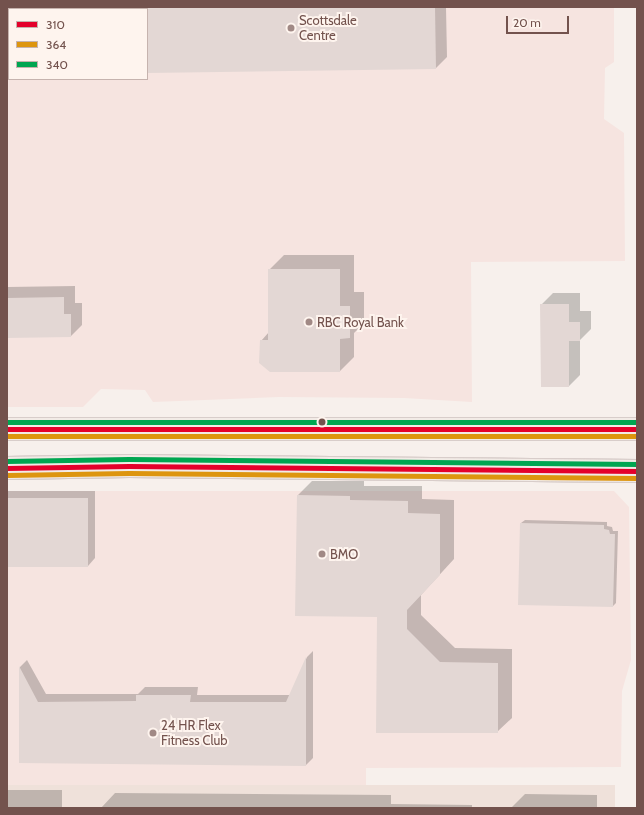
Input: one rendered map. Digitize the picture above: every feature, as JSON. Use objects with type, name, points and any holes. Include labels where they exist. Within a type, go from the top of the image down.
[{"type":"main road","points":[[7,429],[637,429]]},
{"type":"main road","points":[[7,468],[149,466],[637,471]]},
{"type":"shaded area","name":"Scottsdale Centre","points":[[7,7],[614,7],[614,62],[605,68],[604,119],[624,133],[625,261],[471,262],[472,402],[404,398],[279,397],[153,402],[145,390],[101,389],[83,407],[7,407]]},
{"type":"shaded area","points":[[7,491],[614,491],[629,507],[631,660],[622,691],[621,767],[366,768],[366,785],[7,785]]},
{"type":"shaded area","points":[[7,785],[615,785],[615,808],[7,808]]},
{"type":"building","name":"Scottsdale Centre","points":[[435,7],[436,69],[148,73],[147,8]]},
{"type":"building","name":"RBC Royal Bank","points":[[268,269],[340,269],[340,306],[350,306],[350,338],[340,339],[340,372],[270,372],[259,363],[260,340],[268,340]]},
{"type":"building","points":[[64,297],[64,314],[71,314],[71,337],[7,338],[7,298]]},
{"type":"building","points":[[540,304],[569,304],[569,322],[580,322],[580,341],[569,341],[569,387],[541,387]]},
{"type":"building","points":[[297,495],[350,496],[350,500],[408,501],[408,513],[440,514],[440,575],[407,610],[407,629],[440,662],[498,663],[498,733],[376,733],[377,617],[295,616]]},
{"type":"building","points":[[7,498],[88,498],[88,567],[7,567]]},
{"type":"building","points":[[520,523],[604,525],[604,529],[609,530],[610,534],[615,534],[613,607],[518,605]]},
{"type":"building","points":[[306,657],[306,766],[19,763],[19,666],[38,702],[136,701],[136,695],[191,695],[190,702],[286,702]]},
{"type":"transit line","name":"340","points":[[7,422],[637,422]]},
{"type":"transit line","name":"310","points":[[7,429],[637,429]]},
{"type":"transit line","name":"364","points":[[7,436],[637,436]]},
{"type":"transit line","name":"340","points":[[7,461],[129,459],[637,464]]},
{"type":"transit line","name":"310","points":[[7,468],[129,466],[637,471]]},
{"type":"transit line","name":"364","points":[[7,475],[129,473],[637,478]]},
{"type":"place","name":"Scottsdale Centre","points":[[291,28]]},
{"type":"place","name":"RBC Royal Bank","points":[[309,322]]},
{"type":"place","name":"BMO","points":[[322,554]]},
{"type":"place","name":"24 HR Flex Fitness Club","points":[[153,733]]}]
